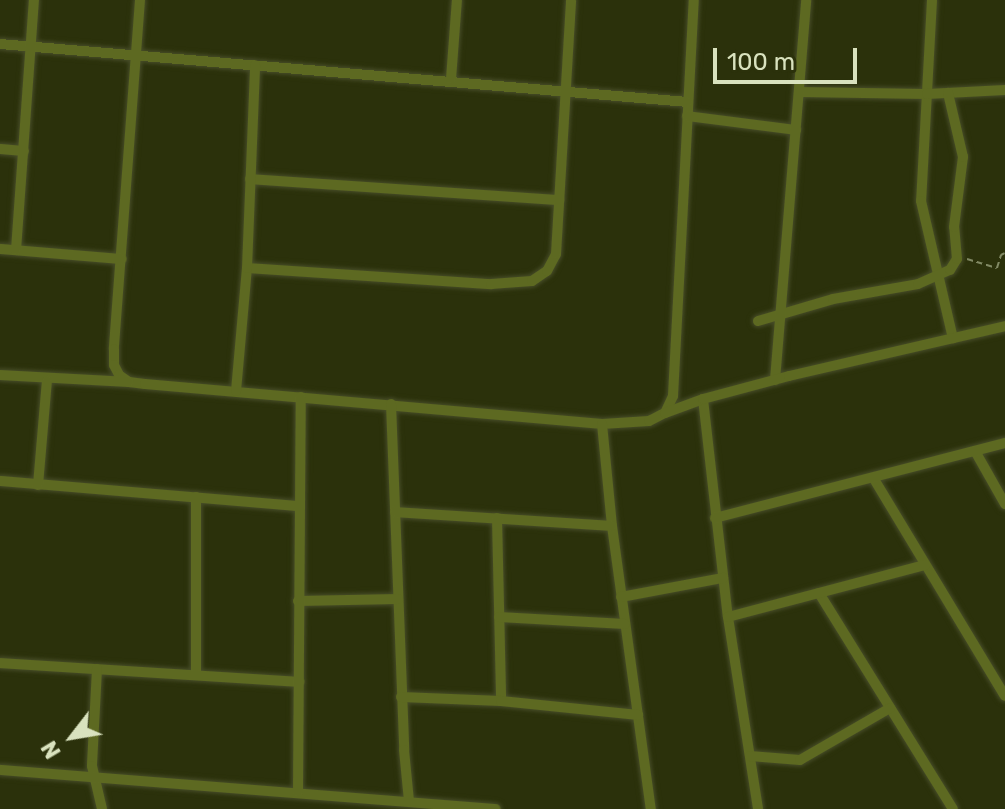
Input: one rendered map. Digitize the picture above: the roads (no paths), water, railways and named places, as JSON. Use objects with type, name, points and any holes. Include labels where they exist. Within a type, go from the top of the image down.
[{"type":"street","points":[[16,250],[34,0]]},
{"type":"street","points":[[129,382],[119,375],[114,365],[140,0]]},
{"type":"street","points":[[451,79],[457,0]]},
{"type":"street","points":[[247,268],[516,284],[532,281],[547,271],[556,254],[571,0]]},
{"type":"street","points":[[665,413],[673,396],[677,374],[694,0]]},
{"type":"street","points":[[775,380],[783,314],[806,0]]},
{"type":"street","points":[[932,0],[921,201],[953,338]]},
{"type":"street","points":[[0,44],[451,79],[688,102]]},
{"type":"street","points":[[236,391],[247,268],[255,65]]},
{"type":"street","points":[[799,92],[927,94],[1005,90]]},
{"type":"street","points":[[758,321],[833,299],[879,293],[938,277],[950,270],[957,259],[954,227],[963,157],[948,93]]},
{"type":"street","points":[[687,116],[796,130]]},
{"type":"street","points":[[0,149],[24,151]]},
{"type":"street","points":[[250,179],[559,200]]},
{"type":"street","points":[[0,249],[122,259]]},
{"type":"street","points":[[0,375],[47,380],[129,382],[602,424],[649,421],[703,399],[1005,326]]},
{"type":"street","points":[[38,485],[47,380]]},
{"type":"street","points":[[298,792],[301,397]]},
{"type":"street","points":[[703,399],[728,617],[758,809]]},
{"type":"street","points":[[391,404],[401,697],[409,801]]},
{"type":"street","points":[[602,424],[621,597],[651,809]]},
{"type":"street","points":[[715,518],[1005,443]]},
{"type":"street","points":[[975,451],[1005,504]]},
{"type":"street","points":[[874,479],[1005,696]]},
{"type":"street","points":[[0,481],[298,506]]},
{"type":"street","points":[[196,497],[196,675]]},
{"type":"street","points":[[395,512],[612,526]]},
{"type":"street","points":[[497,518],[501,701]]},
{"type":"street","points":[[728,617],[925,565]]},
{"type":"street","points":[[621,597],[723,578]]},
{"type":"street","points":[[819,593],[953,809]]},
{"type":"street","points":[[298,601],[398,599]]},
{"type":"street","points":[[499,617],[625,624]]},
{"type":"street","points":[[0,663],[299,682]]},
{"type":"street","points":[[97,669],[92,766],[102,809]]},
{"type":"street","points":[[401,697],[501,701],[638,715]]},
{"type":"street","points":[[750,756],[800,760],[890,708]]},
{"type":"street","points":[[0,770],[495,809]]}]
